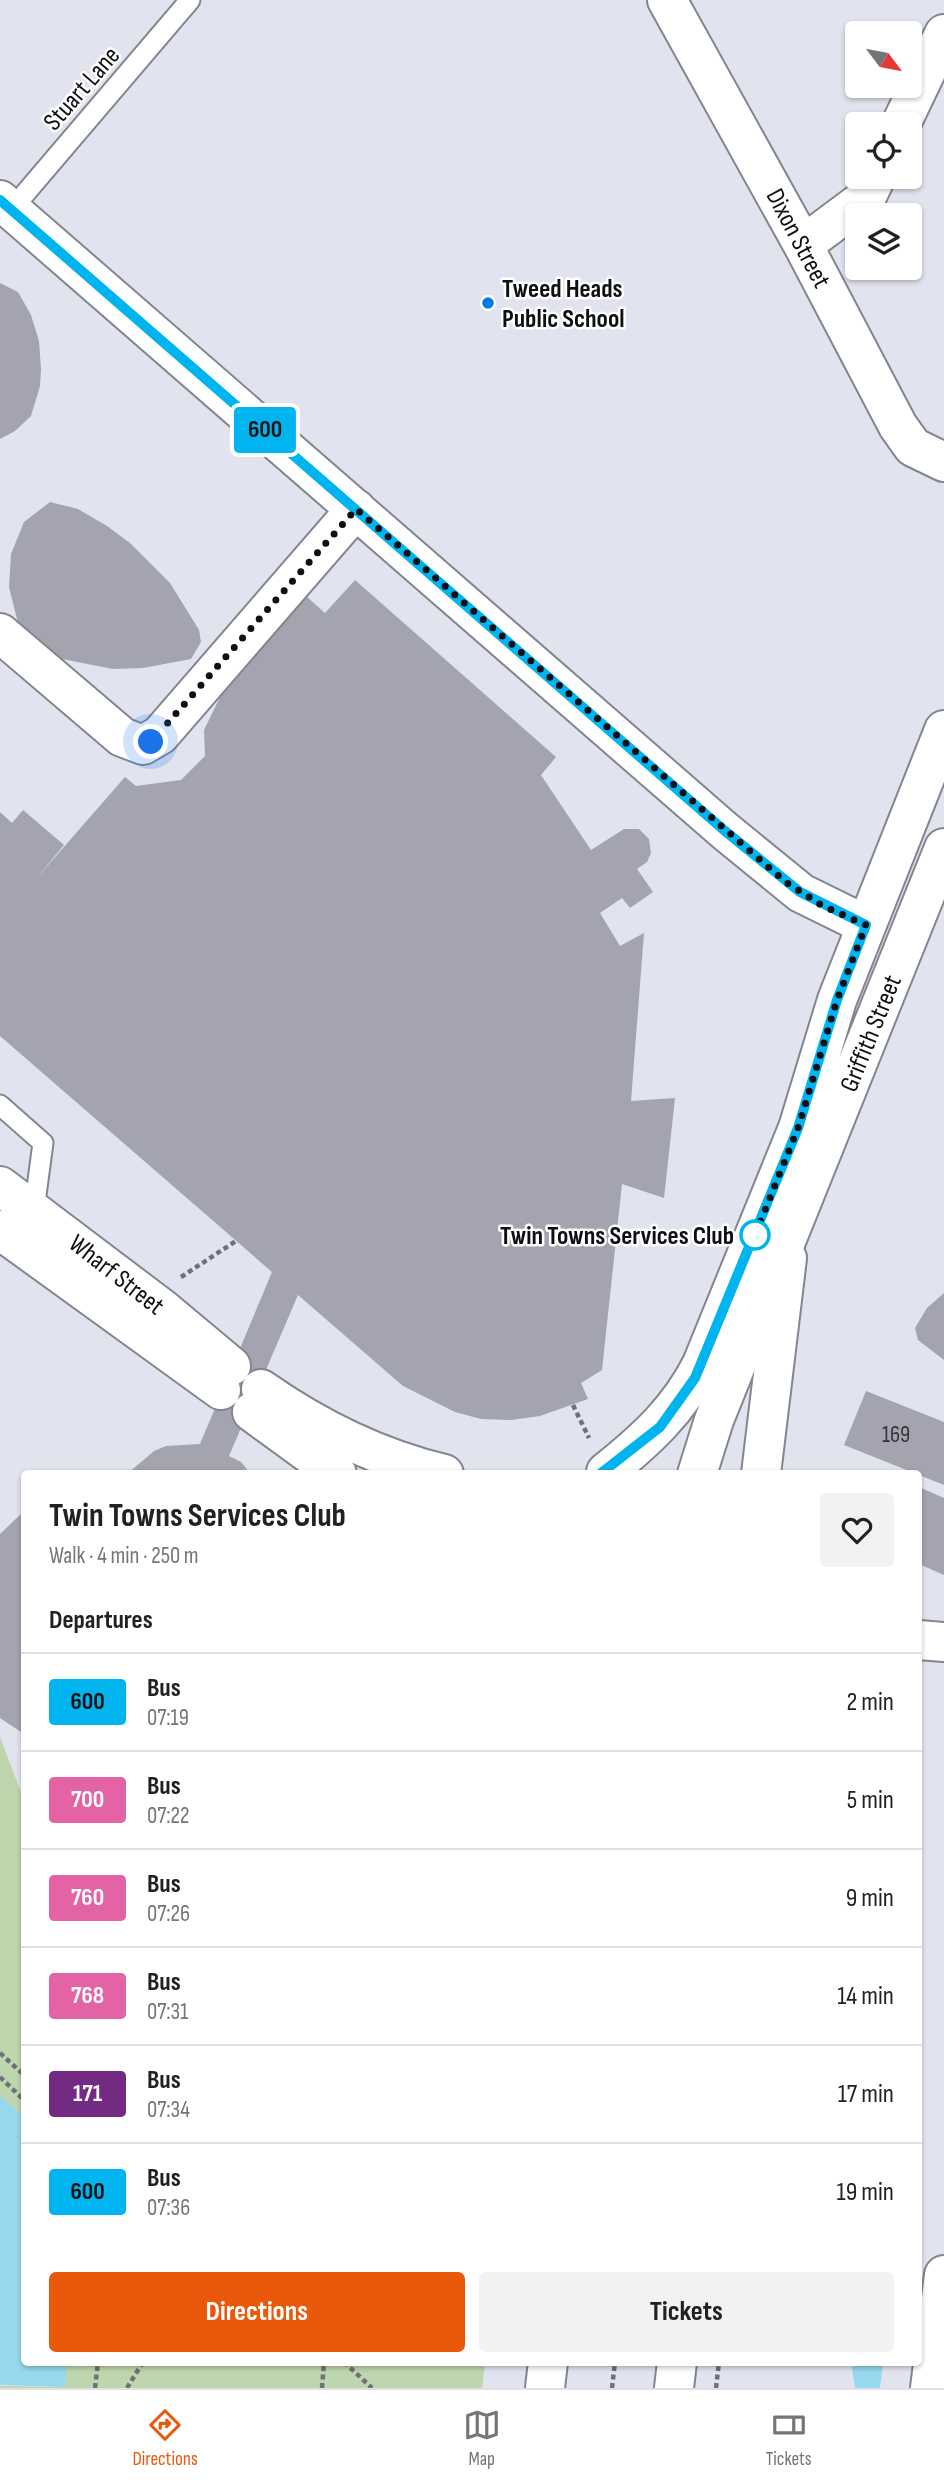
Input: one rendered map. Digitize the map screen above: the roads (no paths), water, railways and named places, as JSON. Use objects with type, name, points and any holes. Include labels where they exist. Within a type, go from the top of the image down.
[{"type":"street","name":"Dixon Street","points":[[667,0],[803,245],[898,426],[913,447],[944,462]]},
{"type":"street","points":[[907,112],[944,34]]},
{"type":"street","points":[[803,245],[866,198],[870,189]]},
{"type":"street","points":[[5,205],[787,883],[823,906],[866,925],[893,923],[919,912]]},
{"type":"street","points":[[0,633],[122,737],[143,745],[160,735],[356,509]]},
{"type":"street","name":"Griffith Street","points":[[601,1466],[664,1422],[702,1364],[798,1128],[837,1000],[944,730]]},
{"type":"street","name":"Griffith Street","points":[[698,1470],[707,1437],[944,848]]},
{"type":"street","name":"Wharf Street","points":[[0,1186],[34,1210],[226,1378],[0,1230]]},
{"type":"street","name":"Griffith Street","points":[[761,1470],[783,1279],[794,1218]]},
{"type":"street","points":[[334,1470],[257,1401],[313,1423],[399,1463],[428,1470]]},
{"type":"street","points":[[601,1466],[633,1470]]},
{"type":"street","points":[[922,1640],[944,1642]]},
{"type":"street","points":[[930,2388],[944,2275]]},
{"type":"street","points":[[545,2388],[548,2366]]},
{"type":"street","points":[[674,2388],[677,2366]]},
{"type":"lane","name":"Stuart Lane","points":[[5,205],[191,0]]},
{"type":"lane","points":[[0,1105],[43,1143],[34,1210]]},
{"type":"water","points":[[0,2096],[21,2114],[21,2366],[67,2366],[65,2387],[0,2385]]},
{"type":"water","points":[[851,2366],[883,2366],[880,2388],[855,2388]]},
{"type":"place","name":"Tweed Heads Public School","points":[[488,303]]},
{"type":"place","name":"Twin Towns Services Club","points":[[755,1235]]}]
